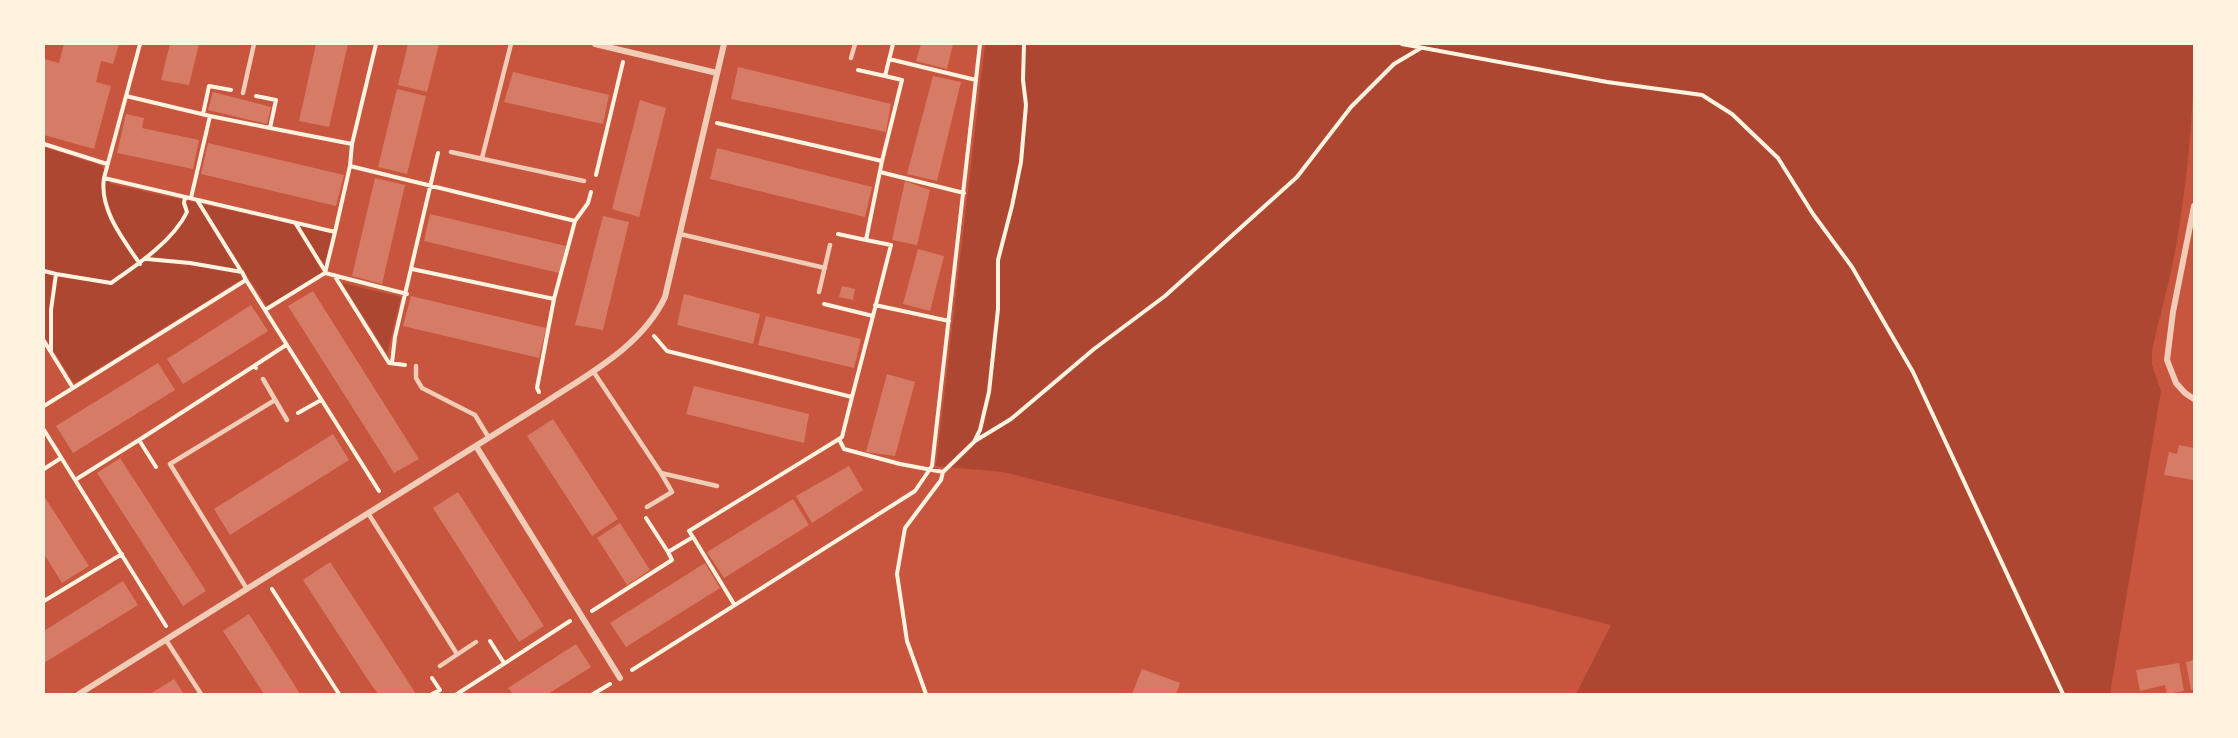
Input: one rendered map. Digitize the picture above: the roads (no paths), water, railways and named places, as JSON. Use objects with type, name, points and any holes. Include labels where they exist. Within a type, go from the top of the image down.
[{"type":"street","points":[[595,44],[717,73]]},
{"type":"street","points":[[79,694],[546,402],[618,353],[646,327],[665,297],[724,44]]},
{"type":"street","points":[[2194,206],[2173,312],[2167,360],[2176,383],[2194,399]]},
{"type":"street","points":[[476,446],[620,678]]},
{"type":"lane","points":[[243,93],[255,44]]},
{"type":"lane","points":[[482,158],[511,44]]},
{"type":"lane","points":[[851,58],[855,44]]},
{"type":"lane","points":[[452,152],[584,181]]},
{"type":"lane","points":[[680,234],[825,268]]},
{"type":"lane","points":[[819,292],[830,245]]},
{"type":"lane","points":[[416,366],[416,378],[422,388],[475,416],[489,438]]},
{"type":"lane","points":[[593,371],[672,492],[647,507]]},
{"type":"lane","points":[[262,379],[287,420]]},
{"type":"lane","points":[[247,590],[170,464],[275,400]]},
{"type":"lane","points":[[661,474],[717,486]]},
{"type":"lane","points":[[368,513],[457,654]]},
{"type":"lane","points":[[169,638],[201,694]]},
{"type":"lane","points":[[440,666],[476,642]]}]
